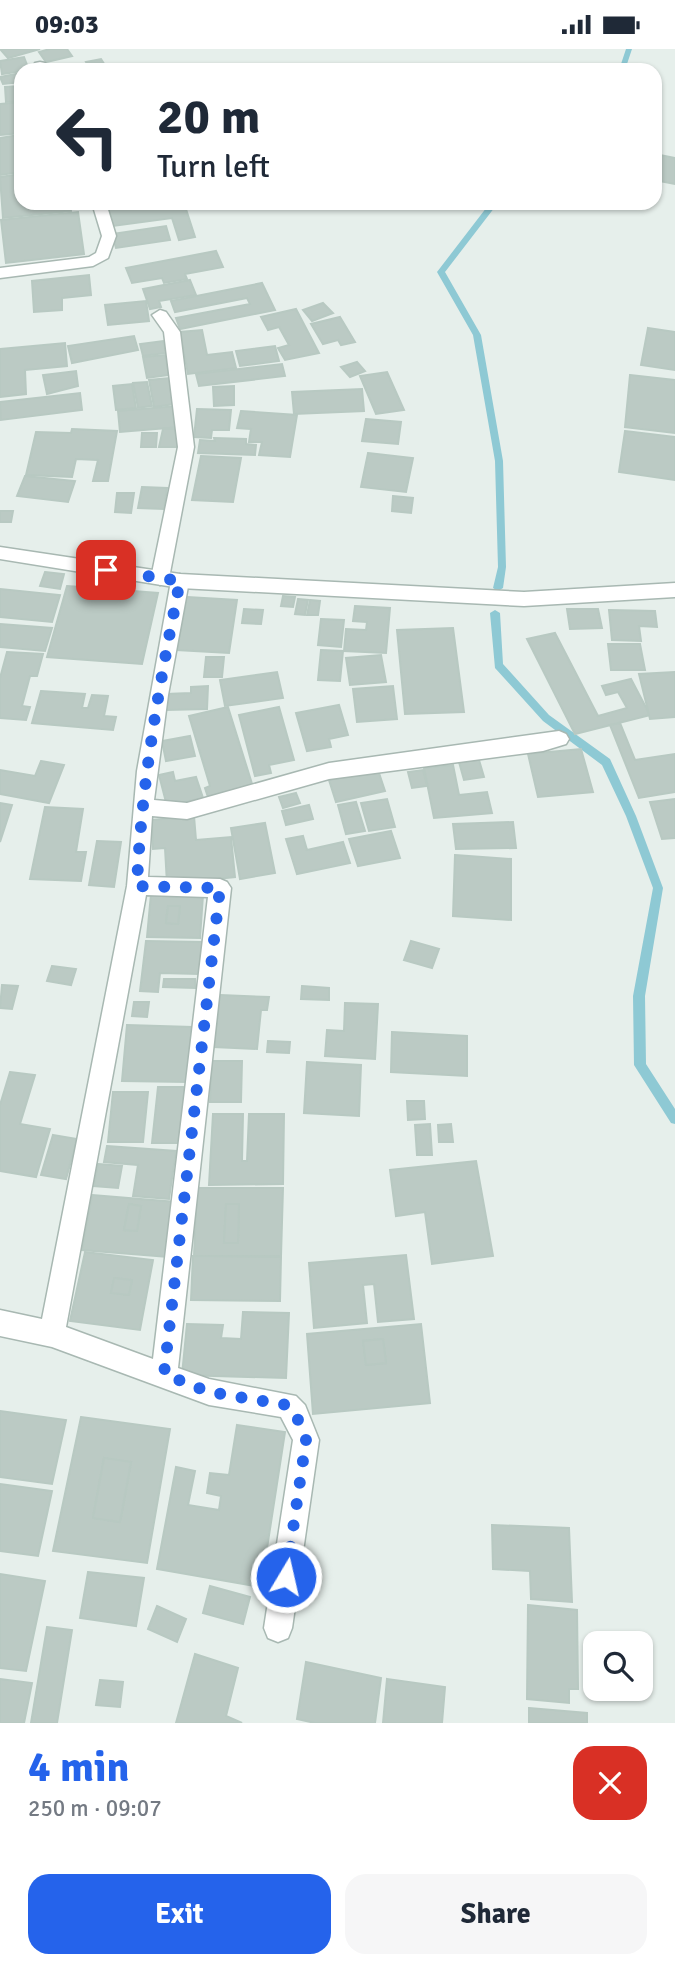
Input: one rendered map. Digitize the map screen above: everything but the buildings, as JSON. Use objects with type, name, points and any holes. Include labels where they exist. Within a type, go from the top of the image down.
[{"type":"street","points":[[0,273],[93,261],[103,255],[109,236],[101,210]]},
{"type":"street","points":[[52,1334],[137,886],[186,447],[172,332],[160,315]]},
{"type":"street","points":[[0,553],[170,580],[524,599],[675,590]]},
{"type":"street","points":[[144,807],[187,811],[329,771],[559,739]]},
{"type":"street","points":[[137,886],[220,888],[164,1374]]},
{"type":"street","points":[[0,1323],[52,1334],[209,1392],[287,1405],[296,1415],[306,1440],[278,1628]]},
{"type":"waterway","points":[[624,63],[629,49]]},
{"type":"waterway","points":[[489,210],[441,272],[477,335],[499,461],[502,567],[498,588]]},
{"type":"waterway","points":[[495,613],[498,665],[546,718],[606,762],[631,816],[658,888],[639,996],[640,1065],[675,1119]]},
{"type":"route","points":[[106,570],[180,581],[161,675],[140,827],[137,886],[220,888],[164,1374],[209,1392],[287,1405],[296,1415],[306,1440],[286,1577]]}]
